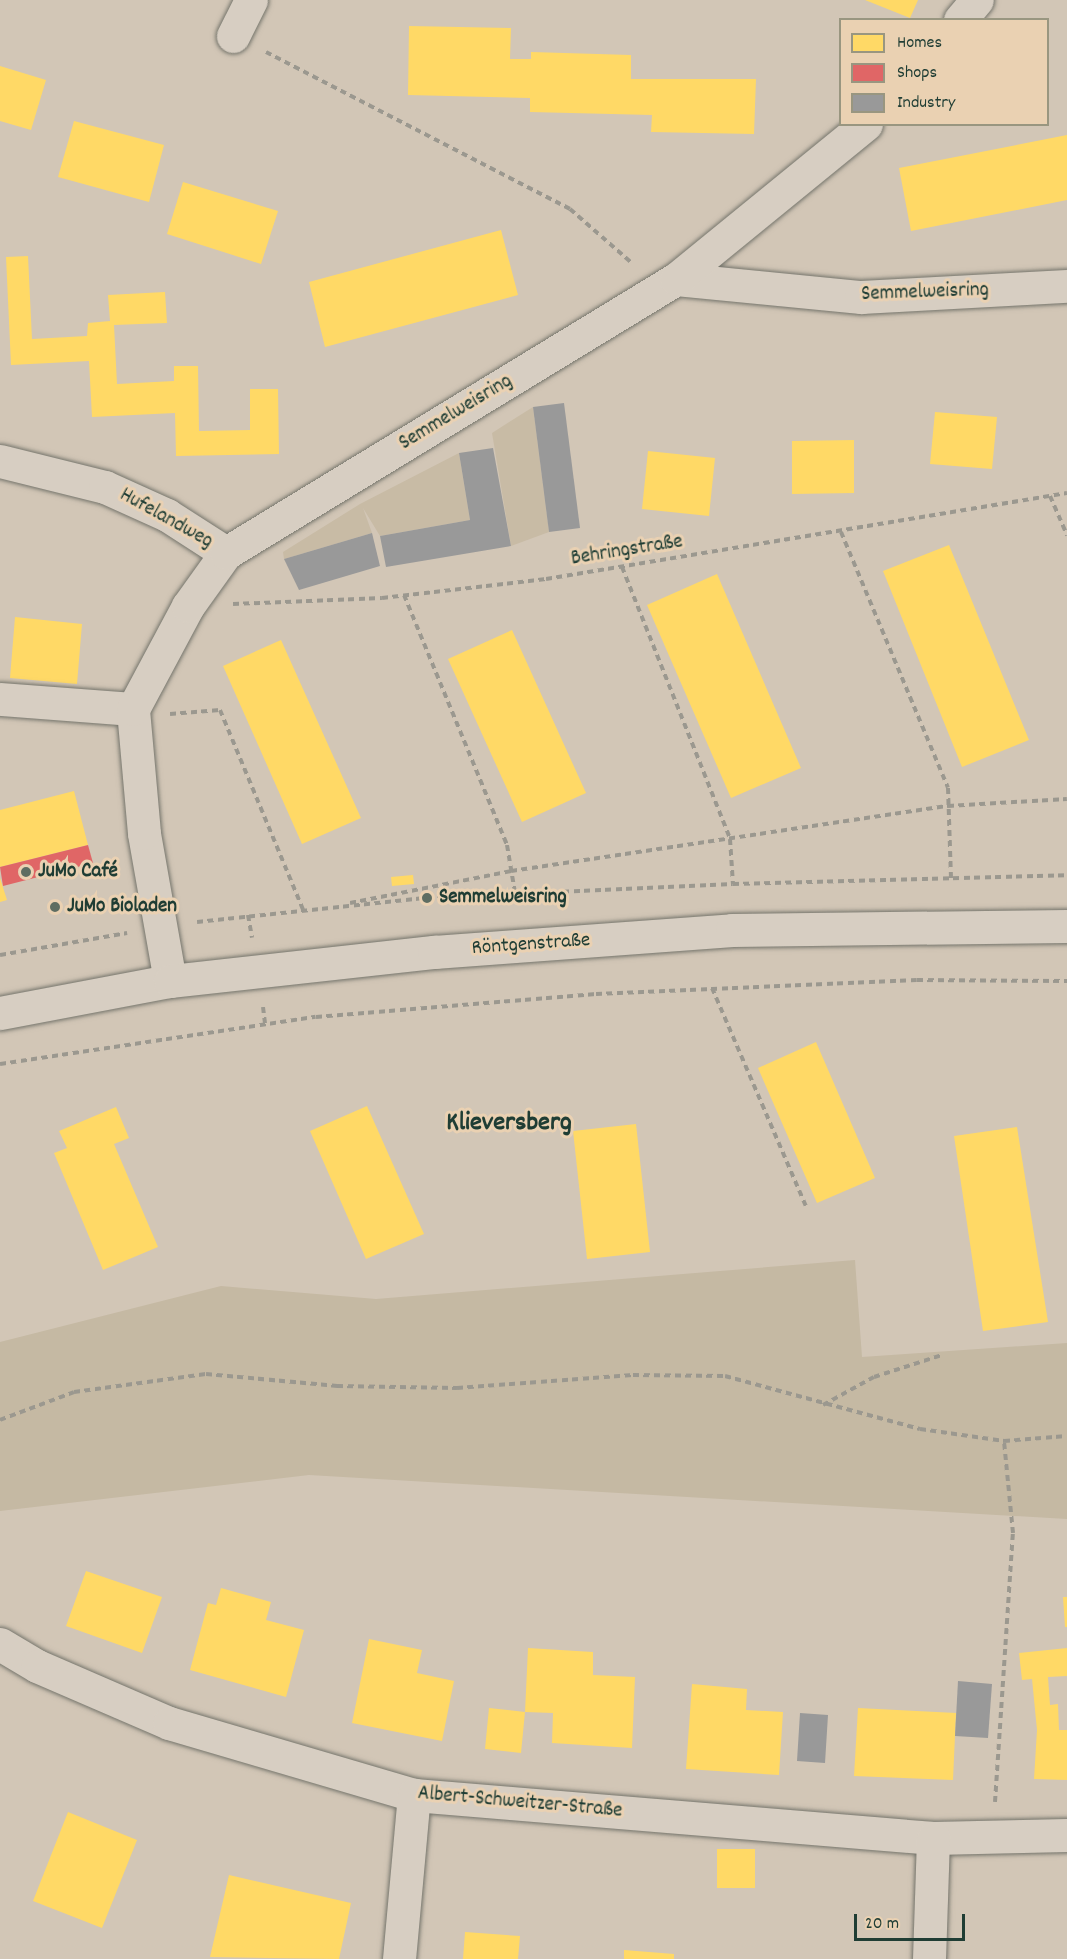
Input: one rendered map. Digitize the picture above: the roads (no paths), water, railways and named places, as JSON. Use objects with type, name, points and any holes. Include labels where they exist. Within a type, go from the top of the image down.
[{"type":"street","points":[[233,36],[251,0]]},
{"type":"street","points":[[962,18],[977,0]]},
{"type":"street","name":"Semmelweisring","points":[[133,709],[188,606],[226,553],[676,279],[864,126]]},
{"type":"street","name":"Semmelweisring","points":[[676,279],[861,297],[1067,286]]},
{"type":"street","name":"Hufelandweg","points":[[0,461],[105,487],[167,515],[226,553]]},
{"type":"street","points":[[0,699],[133,709],[144,833],[158,927],[170,981]]},
{"type":"street","name":"Röntgenstraße","points":[[0,1013],[170,981],[434,952],[732,930],[1067,926]]},
{"type":"street","name":"Albert-Schweitzer-Straße","points":[[0,1644],[37,1666],[169,1723],[414,1796],[933,1838],[1067,1835]]},
{"type":"street","points":[[399,1959],[414,1796]]},
{"type":"street","points":[[929,1959],[933,1838]]},
{"type":"place","name":"JuMo Café","points":[[26,872]]},
{"type":"place","name":"Semmelweisring","points":[[427,898]]},
{"type":"place","name":"JuMo Bioladen","points":[[55,907]]},
{"type":"district","name":"Klieversberg","points":[[509,1124]]}]
